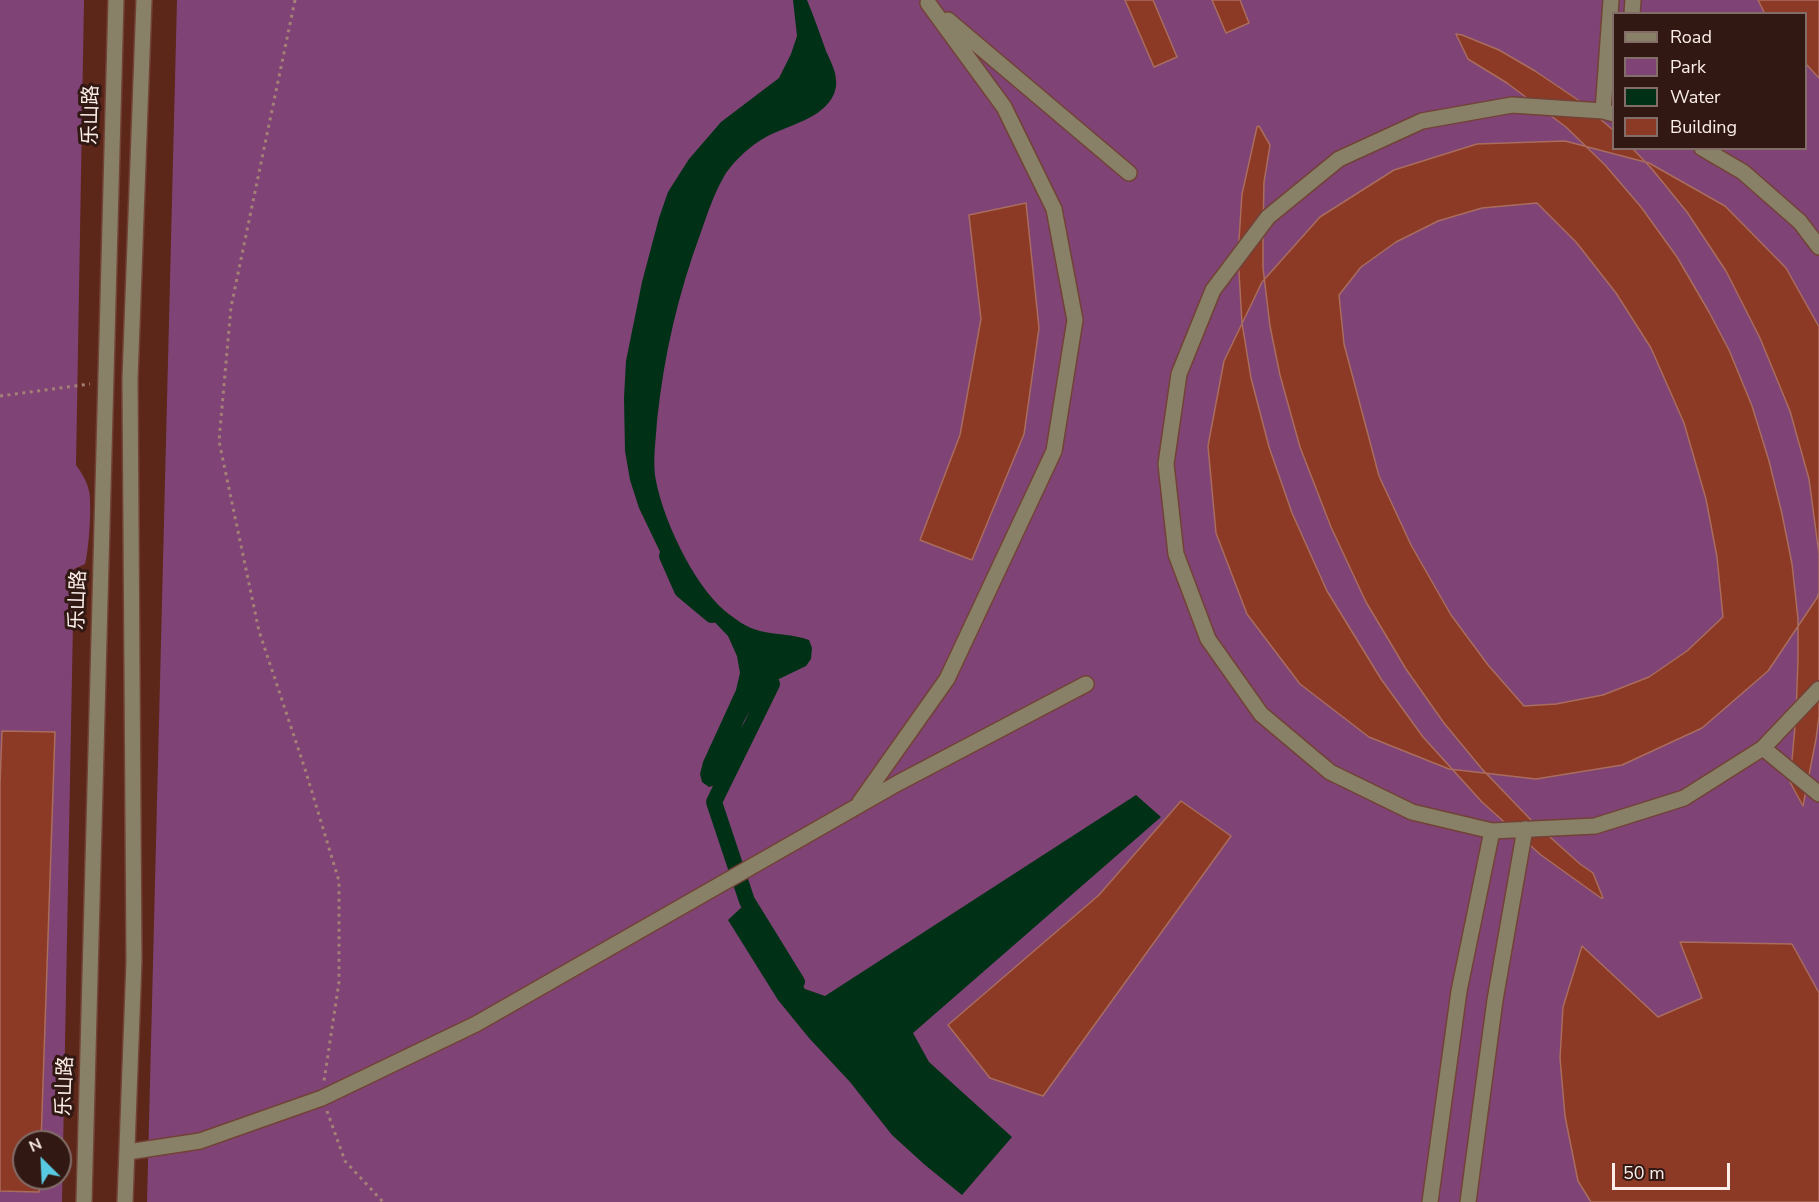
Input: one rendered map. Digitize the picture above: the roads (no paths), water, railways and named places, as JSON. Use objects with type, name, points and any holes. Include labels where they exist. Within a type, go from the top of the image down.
[{"type":"street","name":"乐山路","points":[[84,1202],[116,0]]},
{"type":"street","points":[[125,1202],[134,961],[130,379],[144,0]]},
{"type":"street","points":[[1611,0],[1608,113],[1512,105],[1422,121],[1339,159],[1268,217],[1214,290],[1179,374],[1166,464],[1176,554],[1208,639],[1261,714],[1330,772],[1412,812],[1492,831],[1594,826],[1684,798],[1763,748],[1819,689]]},
{"type":"street","points":[[856,807],[947,679],[1054,451],[1075,320],[1054,209],[1004,107],[926,2]]},
{"type":"street","points":[[926,2],[1128,173]]},
{"type":"street","points":[[1705,150],[1743,172],[1800,222],[1819,247]]},
{"type":"street","points":[[128,1152],[200,1141],[322,1098],[476,1023],[898,783],[1086,684]]},
{"type":"street","points":[[1763,748],[1819,794]]},
{"type":"street","points":[[1468,1202],[1496,1000],[1525,829]]},
{"type":"street","points":[[1430,1202],[1459,991],[1492,831]]},
{"type":"water","points":[[793,0],[807,0],[834,69],[836,88],[829,103],[822,110],[766,137],[749,148],[722,180],[706,217],[679,302],[668,349],[657,421],[654,462],[658,492],[671,529],[701,584],[725,611],[737,620],[755,630],[809,640],[812,648],[811,659],[806,666],[777,680],[753,706],[744,721],[724,777],[716,785],[709,787],[702,782],[700,774],[703,762],[736,690],[740,673],[737,656],[728,636],[704,611],[663,558],[639,508],[630,480],[625,451],[626,361],[642,282],[668,192],[689,159],[721,122],[779,78],[797,36]]},
{"type":"water","points":[[1136,795],[1161,817],[913,1033],[929,1062],[1012,1137],[962,1195],[892,1135],[850,1082],[809,1038],[778,1000],[728,920],[744,905],[805,989],[825,996]]},
{"type":"waterway","points":[[667,556],[682,590],[712,615]]},
{"type":"waterway","points":[[759,667],[772,684],[714,802],[747,901],[797,982]]}]
